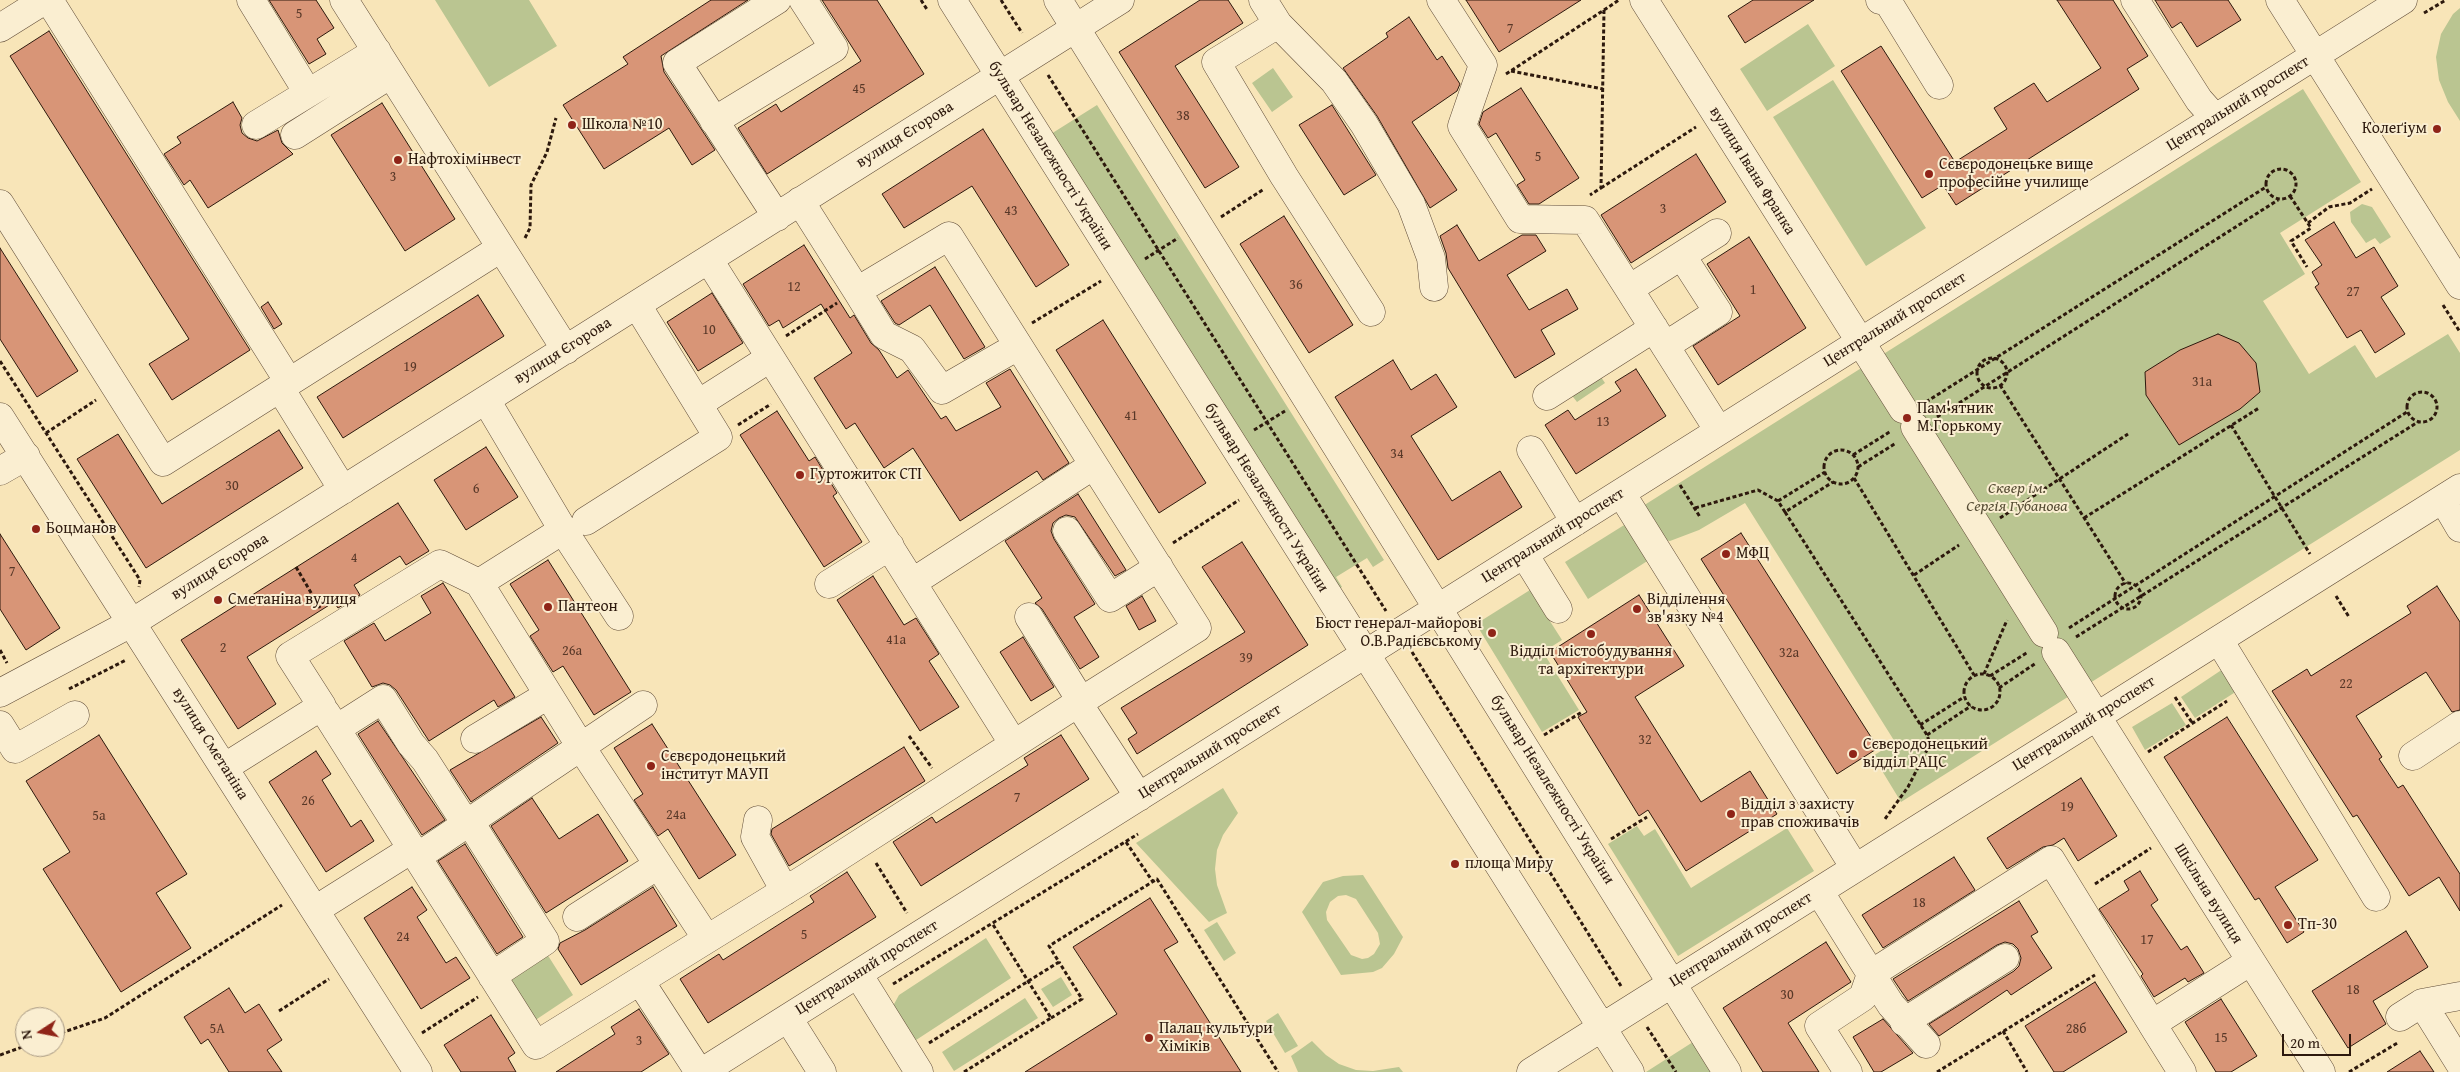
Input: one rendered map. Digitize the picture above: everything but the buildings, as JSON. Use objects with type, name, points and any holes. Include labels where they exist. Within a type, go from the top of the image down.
[{"type":"street","points":[[251,0],[308,93]]},
{"type":"street","points":[[344,0],[391,74],[513,243],[566,350]]},
{"type":"street","points":[[776,217],[677,63],[777,0]]},
{"type":"street","points":[[714,120],[834,48],[803,0]]},
{"type":"street","name":"бульвар Незалежності України","points":[[952,0],[1231,444],[1630,1072]]},
{"type":"street","name":"бульвар Незалежності України","points":[[1058,0],[1727,1072]]},
{"type":"street","name":"вулиця Єгорова","points":[[2,681],[133,622],[1120,0]]},
{"type":"street","points":[[1263,0],[1278,24],[1334,81],[1364,124],[1411,204],[1431,258],[1434,287]]},
{"type":"street","name":"вулиця Івана Франка","points":[[1644,0],[1860,342],[1911,419],[1980,531]]},
{"type":"street","points":[[2135,0],[2199,100],[2215,118]]},
{"type":"street","points":[[2280,0],[2315,55],[2450,292]]},
{"type":"street","name":"Центральний проспект","points":[[701,1072],[2402,0]]},
{"type":"street","points":[[0,28],[43,1],[284,385],[343,490]]},
{"type":"street","points":[[1446,1],[1482,65],[1462,126],[1520,219],[1585,220],[1719,431]]},
{"type":"street","points":[[1886,1],[1939,85]]},
{"type":"street","points":[[1278,24],[1216,62],[1284,176],[1371,312]]},
{"type":"street","points":[[256,125],[377,51]]},
{"type":"street","points":[[295,135],[391,74]]},
{"type":"street","points":[[800,202],[884,335],[912,349],[942,390],[973,384],[1015,340]]},
{"type":"street","points":[[0,204],[163,462],[513,243]]},
{"type":"street","points":[[1629,289],[1717,233]]},
{"type":"street","points":[[707,939],[581,747],[479,583],[440,564],[290,656],[536,1045],[785,891],[1013,743],[1197,628],[949,236],[857,291]]},
{"type":"street","points":[[1547,396],[1659,337],[1718,312],[1682,256]]},
{"type":"street","points":[[708,260],[1013,743]]},
{"type":"street","points":[[479,583],[718,437],[637,304]]},
{"type":"street","points":[[698,404],[767,353]]},
{"type":"street","points":[[486,400],[574,525],[619,616]]},
{"type":"street","name":"вулиця Сметаніна","points":[[0,417],[149,647],[315,910],[413,1070]]},
{"type":"street","points":[[1531,450],[1575,522]]},
{"type":"street","points":[[0,471],[26,456]]},
{"type":"street","points":[[912,582],[1094,465]]},
{"type":"street","points":[[1621,493],[1855,868]]},
{"type":"street","points":[[2451,494],[2460,528]]},
{"type":"street","name":"Центральний проспект","points":[[1531,1072],[2451,494]]},
{"type":"street","points":[[1067,531],[1110,598],[1155,562]]},
{"type":"street","name":"Шкільна вулиця","points":[[1980,531],[2320,1072]]},
{"type":"street","points":[[828,584],[890,546]]},
{"type":"street","points":[[1524,554],[1558,609]]},
{"type":"street","points":[[1029,618],[1139,797]]},
{"type":"street","points":[[2219,640],[2376,897]]},
{"type":"street","points":[[475,739],[548,694]]},
{"type":"street","points":[[336,729],[383,699],[411,744],[425,760],[468,823],[545,941],[495,980]]},
{"type":"street","points":[[0,725],[15,750],[68,704]]},
{"type":"street","points":[[315,910],[468,823],[643,705]]},
{"type":"street","points":[[225,768],[322,706]]},
{"type":"street","points":[[2413,756],[2460,725]]},
{"type":"street","points":[[758,820],[755,837],[785,891]]},
{"type":"street","points":[[1848,1072],[1819,1026],[1863,998],[1872,974],[2051,860],[2182,1072]]},
{"type":"street","points":[[577,917],[658,865]]},
{"type":"street","points":[[1820,890],[1904,1022],[1926,1044]]},
{"type":"street","points":[[1904,1022],[2005,958]]},
{"type":"street","points":[[2152,1024],[2251,961]]},
{"type":"street","points":[[858,974],[914,1064]]},
{"type":"street","points":[[640,980],[701,1072]]},
{"type":"street","points":[[2460,996],[2408,1020],[2460,1064]]},
{"type":"street","points":[[788,1018],[822,1072]]},
{"type":"path","points":[[1001,0],[1676,1072]]},
{"type":"path","points":[[1503,76],[1616,2]]},
{"type":"path","points":[[1601,188],[1604,10]]},
{"type":"path","points":[[1511,71],[1603,89]]},
{"type":"path","points":[[513,243],[530,228],[531,185],[547,152],[556,118]]},
{"type":"path","points":[[1589,196],[1689,131]]},
{"type":"path","points":[[1858,467],[1853,455],[1842,450],[1835,452],[1826,460],[1825,472],[1833,482],[1844,484],[1854,478],[1858,467],[1911,419],[1985,386],[2278,200],[2290,196],[2296,186],[2295,179],[2287,170],[2280,169],[2269,174],[2266,187],[2272,197],[2278,200]]},
{"type":"path","points":[[1015,340],[1123,271],[1284,176]]},
{"type":"path","points":[[2366,181],[2377,198]]},
{"type":"path","points":[[1853,455],[1911,419],[1995,358],[2266,187]]},
{"type":"path","points":[[2308,223],[2329,207],[2350,203],[2372,189]]},
{"type":"path","points":[[2290,196],[2311,228],[2291,241],[2307,267]]},
{"type":"path","points":[[767,353],[857,291]]},
{"type":"path","points":[[2450,292],[2460,332]]},
{"type":"path","points":[[1977,370],[1978,379],[1985,386],[1994,387],[2000,385],[2006,373],[2003,364],[1995,358]]},
{"type":"path","points":[[2000,385],[2126,584]]},
{"type":"path","points":[[46,433],[116,388]]},
{"type":"path","points":[[718,437],[791,391]]},
{"type":"path","points":[[2418,392],[2426,392],[2433,396],[2437,403],[2437,412],[2433,418],[2426,422],[2418,422],[2413,420],[2407,412],[2407,403],[2411,396],[2418,392]]},
{"type":"path","points":[[1231,444],[1307,398]]},
{"type":"path","points":[[2084,518],[2259,408]]},
{"type":"path","points":[[1999,688],[2051,644],[2115,597],[2407,412]]},
{"type":"path","points":[[1990,676],[2123,608],[2418,422]]},
{"type":"path","points":[[2231,425],[2323,574]]},
{"type":"path","points":[[1914,575],[2128,434]]},
{"type":"path","points":[[1778,501],[1825,472]]},
{"type":"path","points":[[1854,478],[1974,675]]},
{"type":"path","points":[[1677,480],[1700,517]]},
{"type":"path","points":[[1785,512],[1833,482]]},
{"type":"path","points":[[1695,508],[1758,490],[1778,501],[1927,735],[1930,744],[1908,787],[1880,827]]},
{"type":"path","points":[[1155,562],[1240,500]]},
{"type":"path","points":[[296,567],[333,630]]},
{"type":"path","points":[[2123,608],[2116,603],[2115,597],[2118,588],[2126,584],[2134,585],[2139,590],[2140,597]]},
{"type":"path","points":[[1984,674],[2019,592]]},
{"type":"path","points":[[68,704],[149,647]]},
{"type":"path","points":[[0,650],[10,666],[2,681]]},
{"type":"path","points":[[1984,674],[1990,676],[1999,688],[2000,694],[1994,705],[1983,710],[1971,706],[1964,697],[1965,684],[1974,675],[1984,674]]},
{"type":"path","points":[[2143,756],[2248,687]]},
{"type":"path","points":[[2174,696],[2192,724]]},
{"type":"path","points":[[1920,724],[1964,697]]},
{"type":"path","points":[[1927,735],[1971,706]]},
{"type":"path","points":[[1543,736],[1582,712]]},
{"type":"path","points":[[909,736],[945,787]]},
{"type":"path","points":[[1609,840],[1646,817]]},
{"type":"path","points":[[873,997],[1138,834]]},
{"type":"path","points":[[862,842],[908,916]]},
{"type":"path","points":[[1126,842],[1153,882]]},
{"type":"path","points":[[2074,898],[2152,848]]},
{"type":"path","points":[[964,1072],[1082,999],[1049,946],[1156,879],[1278,1072]]},
{"type":"path","points":[[65,1032],[105,1018],[282,905]]},
{"type":"path","points":[[992,923],[1051,1018]]},
{"type":"path","points":[[914,1064],[1059,962]]},
{"type":"path","points":[[1937,1072],[2114,963]]},
{"type":"path","points":[[279,1011],[329,979]]},
{"type":"path","points":[[416,1037],[495,980]]},
{"type":"path","points":[[2349,1072],[2408,1020]]},
{"type":"path","points":[[2003,1032],[2027,1072]]},
{"type":"path","points":[[0,1055],[15,1050]]},
{"type":"green space","points":[[435,0],[529,0],[557,46],[489,87]]},
{"type":"green space","points":[[2460,8],[2460,121],[2448,102],[2439,80],[2436,57],[2441,34],[2453,14]]},
{"type":"green space","points":[[1808,24],[1835,66],[1767,111],[1740,69]]},
{"type":"green space","points":[[1273,68],[1293,97],[1272,112],[1252,83]]},
{"type":"green space","points":[[1833,80],[1926,228],[1866,266],[1773,117]]},
{"type":"green space","name":"Сквер ім. Сергія Губанова","points":[[2303,89],[2361,182],[2280,233],[2305,274],[2263,301],[2309,374],[2355,345],[2376,378],[2448,334],[2460,353],[2460,450],[1901,802],[1873,756],[1895,742],[1745,503],[1699,530],[1670,541],[1657,539],[1635,511]]},
{"type":"green space","points":[[1097,105],[1384,560],[1373,567],[1367,558],[1336,577],[1342,587],[1330,594],[1043,139]]},
{"type":"green space","points":[[2362,204],[2372,207],[2391,237],[2380,244],[2375,238],[2366,243],[2351,222],[2350,212]]},
{"type":"green space","points":[[1599,374],[1605,383],[1577,402],[1570,393]]},
{"type":"green space","points":[[1629,522],[1652,558],[1588,599],[1565,562]]},
{"type":"green space","points":[[1530,590],[1562,640],[1543,652],[1579,710],[1542,732],[1476,624]]},
{"type":"green space","points":[[2223,669],[2237,691],[2195,718],[2181,697]]},
{"type":"green space","points":[[2172,703],[2186,725],[2145,750],[2132,727]]},
{"type":"green space","points":[[1223,788],[1238,813],[1223,835],[1217,850],[1215,869],[1217,885],[1227,913],[1209,922],[1136,843]]},
{"type":"green space","points":[[1637,826],[1644,836],[1655,829],[1691,888],[1787,828],[1814,871],[1678,956],[1608,844]]},
{"type":"green space","points":[[1363,875],[1403,937],[1394,954],[1382,968],[1373,972],[1341,975],[1302,912],[1323,882],[1343,876]],"holes":[[[1346,895],[1356,899],[1378,933],[1380,944],[1374,954],[1362,959],[1351,955],[1327,920],[1326,912],[1330,902],[1338,896]]]},
{"type":"green space","points":[[1217,922],[1236,953],[1224,961],[1204,930]]},
{"type":"green space","points":[[986,938],[1011,978],[910,1044],[893,1006],[899,995]]},
{"type":"green space","points":[[547,954],[573,995],[534,1021],[507,979]]},
{"type":"green space","points":[[1061,977],[1072,995],[1053,1007],[1041,989]]},
{"type":"green space","points":[[1025,998],[1038,1018],[954,1071],[942,1052]]},
{"type":"green space","points":[[1278,1013],[1298,1046],[1285,1053],[1266,1021]]},
{"type":"green space","points":[[1312,1041],[1326,1055],[1339,1064],[1356,1070],[1373,1071],[1399,1067],[1403,1072],[1298,1072],[1291,1056]]},
{"type":"green space","points":[[1693,1042],[1712,1072],[1646,1072]]},
{"type":"place","name":"Школа №10","points":[[572,125]]},
{"type":"place","name":"Колеґіум","points":[[2437,129]]},
{"type":"place","name":"Нафтохімінвест","points":[[398,160]]},
{"type":"place","name":"Сєвєродонецьке вище професійне училище","points":[[1929,174]]},
{"type":"place","name":"Пам'ятник М.Горькому","points":[[1907,418]]},
{"type":"place","name":"Гуртожиток СТІ","points":[[800,475]]},
{"type":"place","name":"Боцманов","points":[[36,529]]},
{"type":"place","name":"МФЦ","points":[[1726,554]]},
{"type":"place","name":"Сметаніна вулиця","points":[[218,600]]},
{"type":"place","name":"Пантеон","points":[[548,607]]},
{"type":"place","name":"Відділення зв'язку №4","points":[[1637,609]]},
{"type":"place","name":"Бюст генерал-майорові О.В.Радієвському","points":[[1492,633]]},
{"type":"place","name":"Відділ містобудування та архітектури","points":[[1591,634]]},
{"type":"place","name":"Сєвєродонецький відділ РАЦС","points":[[1853,754]]},
{"type":"place","name":"Сєвєродонецький інститут МАУП","points":[[651,766]]},
{"type":"place","name":"Відділ з захисту прав споживачів","points":[[1731,814]]},
{"type":"place","name":"площа Миру","points":[[1455,864]]},
{"type":"place","name":"Тп-30","points":[[2288,925]]},
{"type":"place","name":"Палац культури Хіміків","points":[[1149,1038]]}]
